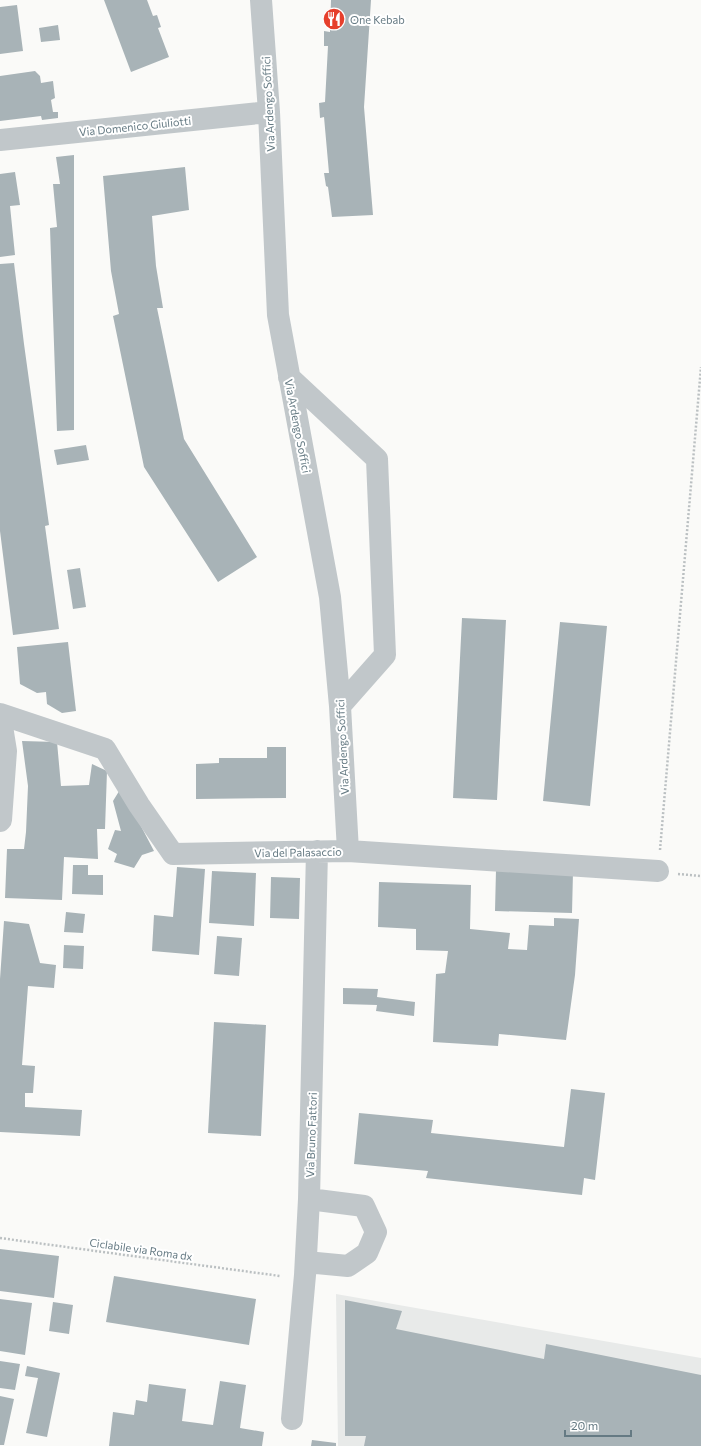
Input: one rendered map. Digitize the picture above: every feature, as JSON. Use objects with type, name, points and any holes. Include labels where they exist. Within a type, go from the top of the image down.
[{"type":"street","name":"Via Ardengo Soffici","points":[[261,0],[269,112],[278,315],[330,597],[340,706],[348,851]]},
{"type":"street","name":"Via Domenico Giuliotti","points":[[0,140],[269,112]]},
{"type":"street","points":[[289,377],[377,459],[386,655],[340,706]]},
{"type":"street","points":[[0,714],[6,751],[0,821]]},
{"type":"street","name":"Via del Palasaccio","points":[[0,714],[105,749],[139,805],[173,854],[348,851],[658,871]]},
{"type":"street","name":"Via Bruno Fattori","points":[[292,1419],[306,1262],[309,1199],[317,851]]},
{"type":"street","points":[[306,1262],[348,1266],[367,1253],[376,1232],[364,1206],[309,1199]]},
{"type":"path","points":[[701,367],[658,871],[701,876]]},
{"type":"path","name":"Ciclabile via Roma dx","points":[[0,1238],[280,1276]]},
{"type":"shaded area","points":[[336,1294],[701,1358],[701,1446],[338,1446]]},
{"type":"building","points":[[104,0],[147,0],[153,16],[157,15],[161,27],[158,28],[169,57],[131,72]]},
{"type":"building","points":[[331,0],[371,0],[364,107],[373,215],[332,217],[328,187],[326,186],[324,173],[329,173],[324,117],[320,118],[319,103],[325,102],[328,46],[324,46],[324,31],[330,32]]},
{"type":"building","points":[[17,5],[23,51],[0,54],[0,7]]},
{"type":"building","points":[[58,25],[60,40],[41,42],[39,28]]},
{"type":"building","points":[[35,71],[40,76],[41,83],[53,81],[55,98],[51,100],[53,112],[58,112],[58,118],[42,120],[41,116],[0,121],[0,76]]},
{"type":"building","points":[[74,155],[74,430],[57,431],[50,228],[57,227],[53,184],[60,184],[56,157]]},
{"type":"building","points":[[185,167],[189,210],[152,216],[156,266],[163,308],[157,308],[184,439],[257,557],[218,582],[144,467],[113,316],[119,314],[111,271],[103,176]]},
{"type":"building","points":[[15,172],[20,205],[10,206],[15,255],[0,257],[0,174]]},
{"type":"building","points":[[14,263],[49,525],[45,526],[59,629],[13,635],[0,531],[0,264]]},
{"type":"building","points":[[86,445],[89,460],[57,465],[54,450]]},
{"type":"building","points":[[80,568],[86,607],[73,609],[67,570]]},
{"type":"building","points":[[462,618],[506,620],[497,800],[453,798]]},
{"type":"building","points":[[560,622],[607,626],[590,806],[543,801]]},
{"type":"building","points":[[68,642],[76,711],[62,713],[47,704],[46,692],[37,693],[20,684],[17,647]]},
{"type":"building","points":[[22,741],[57,742],[61,786],[89,785],[92,764],[107,771],[105,829],[97,829],[98,859],[64,857],[62,900],[5,898],[7,849],[24,849],[26,832],[28,786]]},
{"type":"building","points":[[267,747],[286,747],[286,798],[196,799],[196,764],[219,763],[219,758],[267,758]]},
{"type":"building","points":[[121,788],[154,851],[142,855],[134,868],[114,862],[117,854],[108,849],[115,830],[121,831],[113,801]]},
{"type":"building","points":[[73,865],[88,865],[88,875],[103,875],[103,895],[72,894]]},
{"type":"building","points":[[177,867],[205,869],[199,955],[152,951],[154,915],[173,917]]},
{"type":"building","points":[[496,870],[573,872],[572,913],[495,911]]},
{"type":"building","points":[[212,871],[256,873],[254,926],[209,923]]},
{"type":"building","points":[[271,877],[300,878],[299,919],[270,918]]},
{"type":"building","points":[[379,882],[471,885],[470,929],[510,933],[508,949],[527,950],[529,925],[554,926],[554,918],[579,919],[575,975],[566,1040],[499,1034],[498,1046],[433,1042],[436,974],[445,973],[448,951],[416,950],[416,929],[378,927]]},
{"type":"building","points":[[66,912],[85,914],[83,933],[64,932]]},
{"type":"building","points":[[4,921],[29,924],[40,963],[56,965],[54,988],[28,986],[22,1065],[35,1066],[33,1093],[25,1093],[25,1107],[82,1110],[80,1136],[0,1132],[0,979]]},
{"type":"building","points":[[217,936],[242,938],[239,976],[214,974]]},
{"type":"building","points":[[64,945],[84,946],[83,969],[63,968]]},
{"type":"building","points":[[343,988],[378,989],[377,997],[415,1002],[414,1016],[376,1011],[377,1005],[343,1004]]},
{"type":"building","points":[[214,1022],[266,1025],[261,1136],[208,1133]]},
{"type":"building","points":[[571,1089],[605,1093],[595,1180],[584,1178],[582,1195],[426,1178],[428,1171],[354,1164],[359,1113],[433,1120],[431,1133],[564,1147]]},
{"type":"building","points":[[0,1249],[59,1256],[54,1298],[0,1291]]},
{"type":"building","points":[[114,1276],[256,1299],[249,1345],[106,1322]]},
{"type":"building","points":[[0,1299],[32,1303],[25,1355],[0,1351]]},
{"type":"building","points":[[345,1300],[402,1311],[396,1329],[544,1359],[546,1344],[701,1375],[701,1446],[364,1446],[366,1436],[345,1436]]},
{"type":"building","points":[[53,1302],[73,1305],[69,1334],[49,1331]]},
{"type":"building","points":[[0,1361],[20,1364],[15,1390],[0,1388]]},
{"type":"building","points":[[27,1366],[60,1373],[47,1437],[26,1433],[38,1378],[25,1376]]},
{"type":"building","points":[[220,1381],[246,1385],[240,1428],[264,1432],[262,1446],[109,1446],[113,1412],[134,1415],[136,1400],[147,1402],[149,1384],[186,1389],[182,1421],[213,1425]]},
{"type":"building","points":[[0,1396],[14,1399],[4,1445],[0,1445]]},
{"type":"building","points":[[312,1440],[336,1443],[336,1446],[311,1446]]},
{"type":"place","name":"One Kebab","points":[[334,19]]}]
